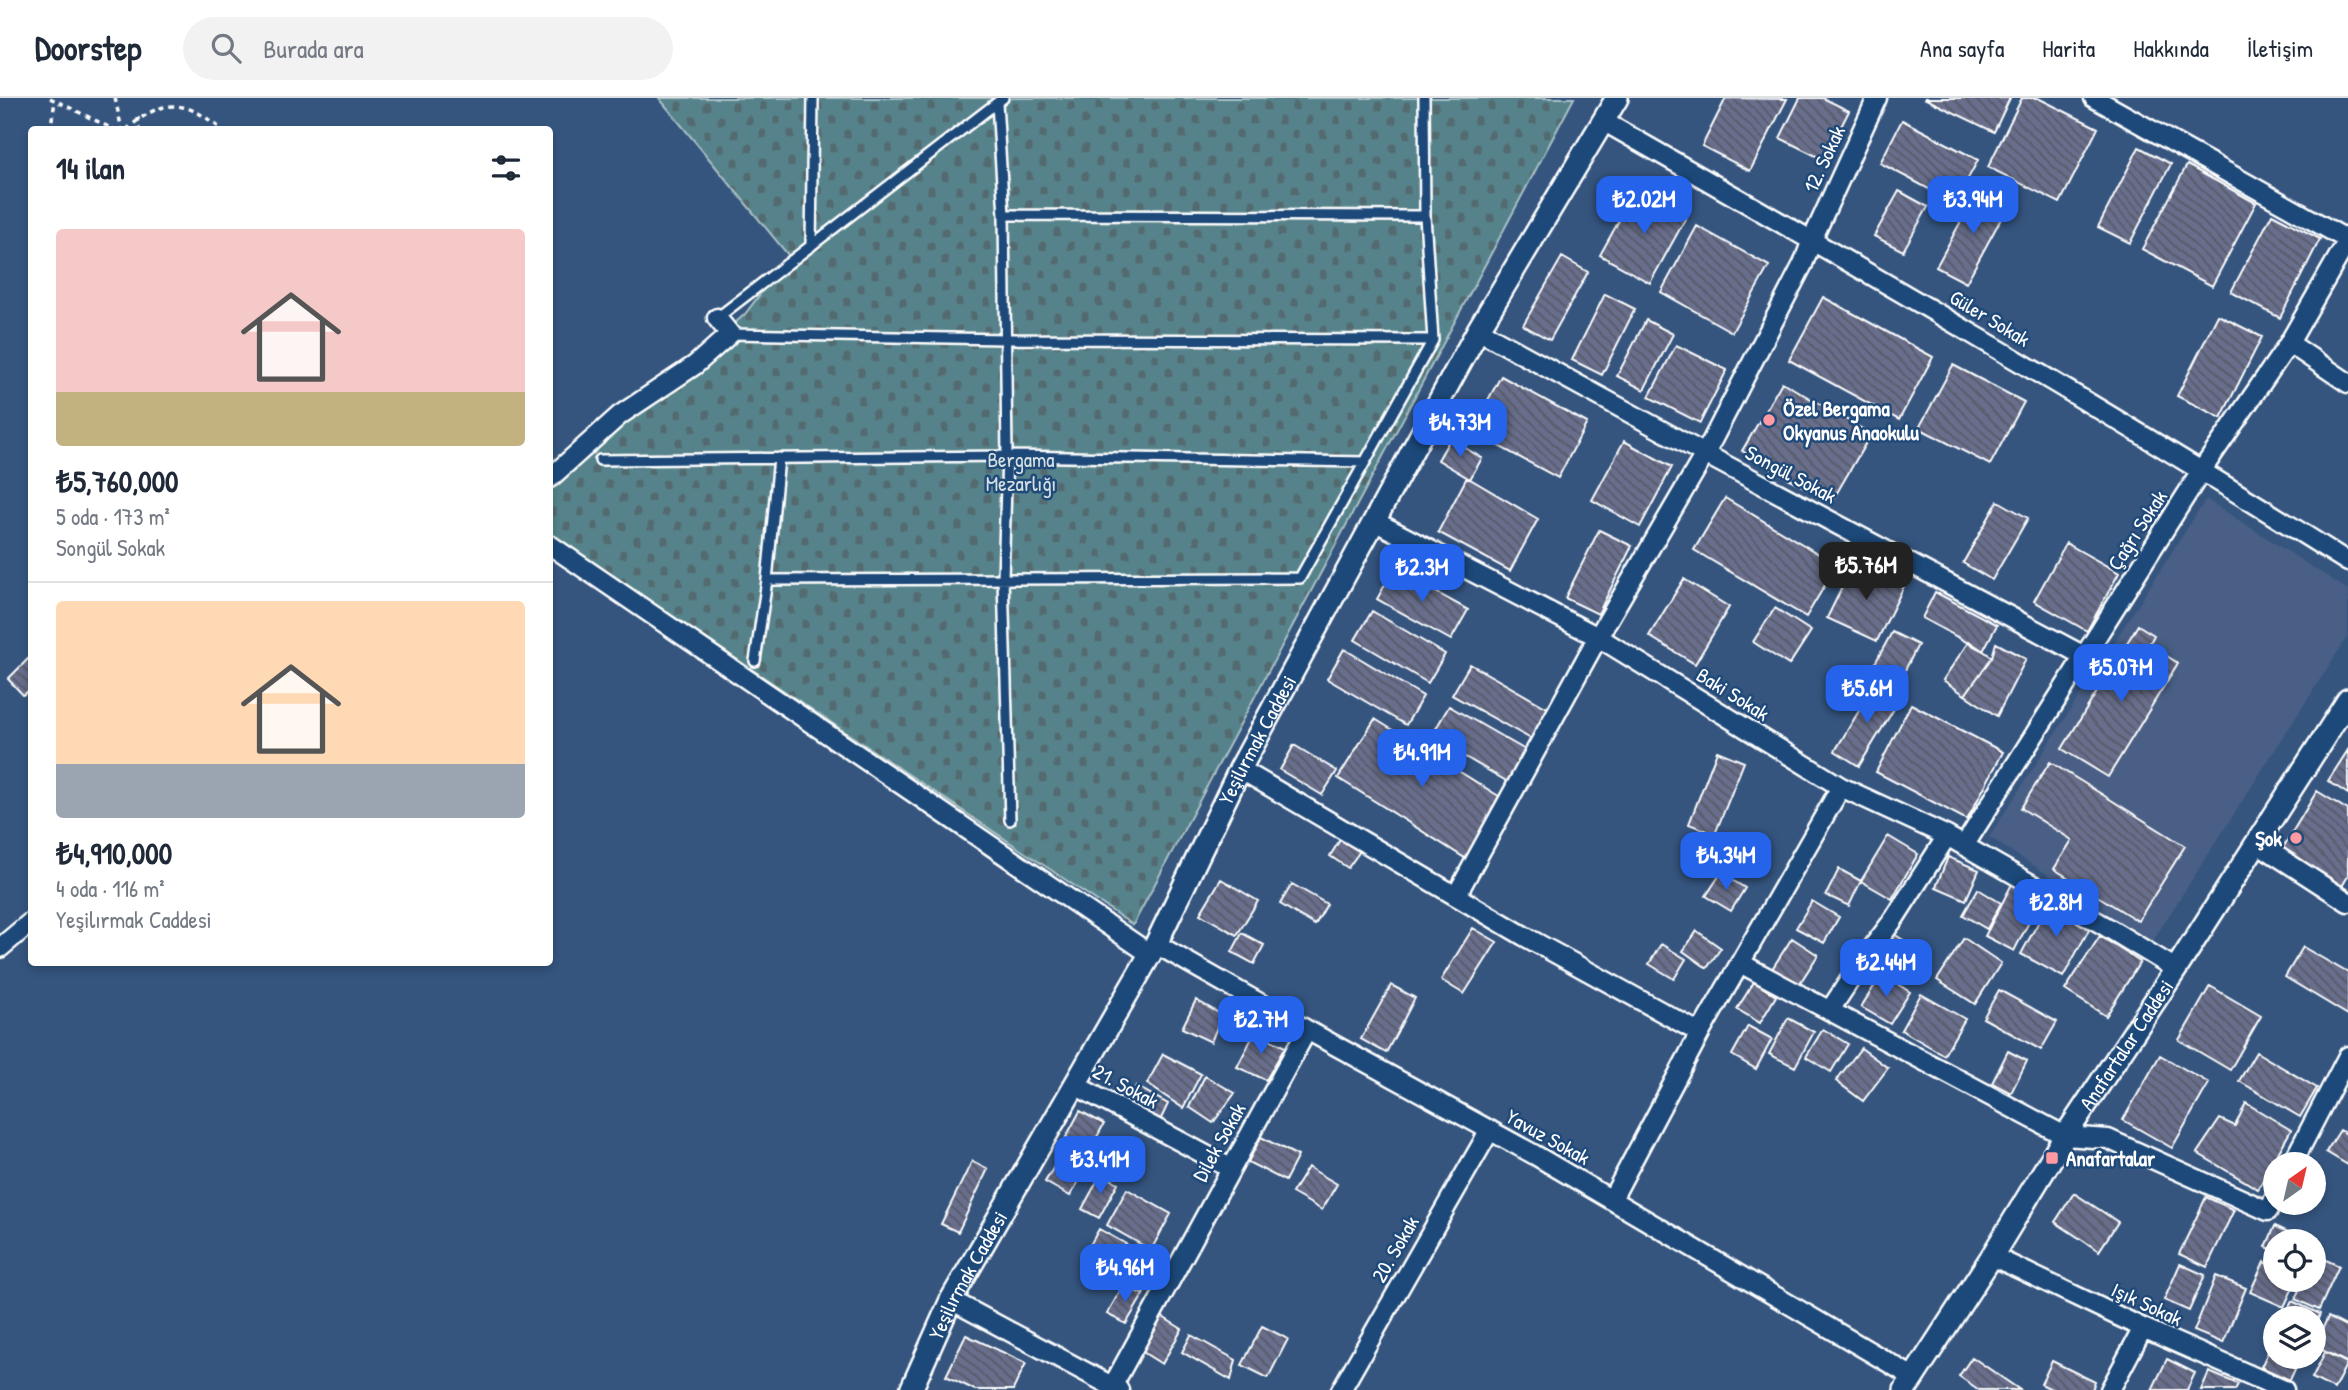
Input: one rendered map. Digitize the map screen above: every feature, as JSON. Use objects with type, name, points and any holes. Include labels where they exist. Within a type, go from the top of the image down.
[{"type":"street","name":"Yeşilırmak Caddesi","points":[[911,1390],[951,1300],[1153,949],[1240,769],[1478,330],[1617,98]]},
{"type":"street","name":"12. Sokak","points":[[1456,896],[1598,637],[1705,454],[1798,275],[1877,98]]},
{"type":"street","points":[[2094,98],[2348,240]]},
{"type":"street","name":"Güler Sokak","points":[[1604,121],[2202,470],[2348,562]]},
{"type":"street","name":"Çağrı Sokak","points":[[1964,846],[2202,470],[2289,343],[2348,240]]},
{"type":"street","points":[[553,475],[620,415],[695,365],[730,334],[717,318]]},
{"type":"street","name":"Songül Sokak","points":[[1478,330],[2084,656]]},
{"type":"street","points":[[2289,343],[2348,383]]},
{"type":"street","name":"Baki Sokak","points":[[1374,521],[1598,637],[1841,787],[1947,836],[2105,926],[2176,970]]},
{"type":"street","name":"Yavuz Sokak","points":[[553,547],[1153,949],[1307,1030],[1612,1199],[1909,1383]]},
{"type":"street","name":"Anafartalar Caddesi","points":[[1909,1383],[2065,1136],[2176,970],[2348,701]]},
{"type":"street","points":[[1240,769],[1456,896],[1700,1033]]},
{"type":"street","points":[[1612,1199],[1700,1033],[1841,787]]},
{"type":"street","points":[[1830,1010],[1863,960],[1895,919],[1947,836]]},
{"type":"street","points":[[2257,843],[2348,902]]},
{"type":"street","points":[[0,948],[28,924]]},
{"type":"street","points":[[1740,963],[2065,1136],[2108,1139],[2263,1208]]},
{"type":"street","name":"Dilek Sokak","points":[[1115,1388],[1230,1168],[1307,1030]]},
{"type":"street","points":[[2298,1152],[2348,1056]]},
{"type":"street","name":"21. Sokak","points":[[1075,1085],[1230,1168]]},
{"type":"street","name":"20. Sokak","points":[[1341,1390],[1490,1130]]},
{"type":"street","name":"Işık Sokak","points":[[1992,1255],[2143,1328],[2284,1390]]},
{"type":"street","points":[[951,1300],[1115,1388]]},
{"type":"street","points":[[2110,1390],[2143,1328]]},
{"type":"lane","points":[[811,246],[813,98]]},
{"type":"lane","points":[[767,580],[1300,578],[1433,340],[1425,216],[1424,98]]},
{"type":"lane","points":[[717,318],[1000,101]]},
{"type":"lane","points":[[1000,101],[1007,456],[1003,578],[1010,820]]},
{"type":"lane","points":[[1004,215],[1425,216]]},
{"type":"lane","points":[[730,334],[1005,339],[1433,340]]},
{"type":"lane","points":[[600,460],[1007,456],[1365,462]]},
{"type":"lane","points":[[755,661],[767,580],[779,458]]},
{"type":"path","points":[[50,98],[106,126]]},
{"type":"path","points":[[115,98],[123,126]]},
{"type":"path","points":[[51,126],[55,102]]},
{"type":"path","points":[[128,126],[158,102],[185,102],[208,116],[218,126]]},
{"type":"path","points":[[138,117],[139,126]]},
{"type":"shaded area","points":[[2206,499],[2348,590],[2348,636],[2152,942],[1989,837]]},
{"type":"green space","name":"Bergama Mezarlığı","points":[[659,98],[1574,98],[1133,925],[553,536],[553,486],[745,314],[789,256]]},
{"type":"building","points":[[1726,98],[1787,99],[1750,171],[1702,146]]},
{"type":"building","points":[[1800,98],[1823,98],[1849,111],[1824,160],[1780,138]]},
{"type":"building","points":[[1924,98],[2010,98],[1994,132]]},
{"type":"building","points":[[2022,98],[2038,98],[2098,128],[2060,203],[1988,167]]},
{"type":"building","points":[[1902,120],[1978,160],[1955,203],[1880,163]]},
{"type":"building","points":[[2139,147],[2171,164],[2130,243],[2098,227]]},
{"type":"building","points":[[2187,165],[2256,203],[2212,286],[2142,249]]},
{"type":"building","points":[[1637,188],[1687,216],[1650,283],[1600,255]]},
{"type":"building","points":[[1979,188],[2009,204],[1966,283],[1936,267]]},
{"type":"building","points":[[1899,191],[1928,207],[1903,251],[1874,236]]},
{"type":"building","points":[[2272,214],[2320,239],[2280,318],[2231,292]]},
{"type":"building","points":[[1697,226],[1769,266],[1732,332],[1661,292]]},
{"type":"building","points":[[1562,257],[1588,272],[1550,340],[1523,325]]},
{"type":"building","points":[[1605,294],[1635,309],[1602,375],[1572,360]]},
{"type":"building","points":[[1823,297],[1933,357],[1899,420],[1789,360]]},
{"type":"building","points":[[2218,315],[2262,337],[2221,418],[2177,396]]},
{"type":"building","points":[[1646,320],[1673,334],[1644,390],[1617,376]]},
{"type":"building","points":[[1676,345],[1727,370],[1700,423],[1649,397]]},
{"type":"building","points":[[1953,365],[2024,402],[1990,465],[1919,428]]},
{"type":"building","points":[[1501,376],[1587,423],[1558,478],[1471,431]]},
{"type":"building","points":[[1782,382],[1871,434],[1831,503],[1742,451]]},
{"type":"building","points":[[1450,439],[1482,458],[1470,479],[1438,460]]},
{"type":"building","points":[[1624,441],[1672,467],[1640,527],[1592,500]]},
{"type":"building","points":[[1466,479],[1538,519],[1510,571],[1438,532]]},
{"type":"building","points":[[1725,498],[1837,565],[1806,617],[1694,550]]},
{"type":"building","points":[[1998,501],[2028,518],[1992,580],[1963,563]]},
{"type":"building","points":[[1599,530],[1632,546],[1598,614],[1565,598]]},
{"type":"building","points":[[2066,543],[2119,573],[2087,631],[2034,601]]},
{"type":"building","points":[[1854,563],[1904,586],[1877,641],[1827,618]]},
{"type":"building","points":[[1394,569],[1468,610],[1451,640],[1377,599]]},
{"type":"building","points":[[1684,579],[1729,607],[1695,664],[1649,636]]},
{"type":"building","points":[[1935,592],[1997,625],[1983,651],[1922,618]]},
{"type":"building","points":[[1775,608],[1811,631],[1789,665],[1753,642]]},
{"type":"building","points":[[1372,611],[1445,654],[1428,683],[1355,640]]},
{"type":"building","points":[[2138,625],[2154,635],[2149,645],[2178,663],[2108,777],[2062,749]]},
{"type":"building","points":[[1892,632],[1918,645],[1901,678],[1874,665]]},
{"type":"building","points":[[1969,641],[1992,657],[1965,695],[1943,680]]},
{"type":"building","points":[[1996,643],[2026,659],[1997,716],[1965,695],[1992,657]]},
{"type":"building","points":[[1344,649],[1423,696],[1406,725],[1327,679]]},
{"type":"building","points":[[28,659],[28,691],[23,695],[8,679]]},
{"type":"building","points":[[1470,664],[1549,709],[1531,739],[1452,695]]},
{"type":"building","points":[[1875,684],[1900,699],[1859,766],[1835,751]]},
{"type":"building","points":[[1911,704],[2003,752],[1967,820],[1876,772]]},
{"type":"building","points":[[1449,706],[1527,751],[1508,782],[1431,737]]},
{"type":"building","points":[[1375,719],[1505,800],[1468,860],[1338,778]]},
{"type":"building","points":[[1294,745],[1337,771],[1322,795],[1280,770]]},
{"type":"building","points":[[2348,750],[2348,794],[2328,781]]},
{"type":"building","points":[[1717,751],[1744,762],[1715,834],[1689,824]]},
{"type":"building","points":[[2050,762],[2185,846],[2138,921],[2054,869],[2072,840],[2021,808]]},
{"type":"building","points":[[2317,791],[2348,810],[2348,876],[2341,888],[2281,851]]},
{"type":"building","points":[[1888,836],[1918,854],[1892,899],[1861,881]]},
{"type":"building","points":[[1341,838],[1360,851],[1348,868],[1330,856]]},
{"type":"building","points":[[1948,857],[1979,870],[1966,900],[1936,887]]},
{"type":"building","points":[[1839,869],[1861,881],[1849,906],[1826,895]]},
{"type":"building","points":[[1721,873],[1745,888],[1731,911],[1706,896]]},
{"type":"building","points":[[1221,879],[1258,901],[1237,935],[1200,914]]},
{"type":"building","points":[[1292,884],[1327,904],[1315,925],[1280,904]]},
{"type":"building","points":[[2012,884],[2041,899],[2014,951],[1985,936]]},
{"type":"building","points":[[1978,889],[2001,903],[1987,929],[1963,915]]},
{"type":"building","points":[[1812,901],[1839,917],[1824,943],[1796,928]]},
{"type":"building","points":[[2050,901],[2092,924],[2063,977],[2021,954]]},
{"type":"building","points":[[1473,928],[1497,942],[1464,994],[1441,980]]},
{"type":"building","points":[[1697,931],[1721,948],[1707,968],[1683,951]]},
{"type":"building","points":[[1242,933],[1264,945],[1254,964],[1232,952]]},
{"type":"building","points":[[1892,933],[1925,953],[1912,974],[1879,954]]},
{"type":"building","points":[[2100,936],[2140,962],[2106,1016],[2065,990]]},
{"type":"building","points":[[1792,938],[1818,955],[1798,986],[1772,969]]},
{"type":"building","points":[[1964,938],[2001,963],[1975,1004],[1937,980]]},
{"type":"building","points":[[1661,944],[1686,959],[1674,979],[1649,964]]},
{"type":"building","points":[[2303,947],[2348,973],[2348,1015],[2285,977]]},
{"type":"building","points":[[1882,974],[1910,992],[1890,1024],[1861,1007]]},
{"type":"building","points":[[1754,982],[1776,996],[1760,1023],[1737,1009]]},
{"type":"building","points":[[1391,985],[1415,998],[1386,1053],[1361,1039]]},
{"type":"building","points":[[2210,986],[2261,1016],[2230,1070],[2179,1040]]},
{"type":"building","points":[[1999,990],[2057,1022],[2041,1050],[1983,1018]]},
{"type":"building","points":[[1921,994],[1965,1019],[1944,1055],[1901,1030]]},
{"type":"building","points":[[1196,1000],[1222,1015],[1211,1042],[1182,1028]]},
{"type":"building","points":[[1788,1018],[1814,1032],[1795,1067],[1769,1054]]},
{"type":"building","points":[[1748,1026],[1772,1039],[1756,1069],[1732,1055]]},
{"type":"building","points":[[1823,1029],[1848,1044],[1831,1072],[1806,1057]]},
{"type":"building","points":[[1255,1032],[1285,1047],[1266,1080],[1237,1067]]},
{"type":"building","points":[[1861,1048],[1888,1068],[1863,1101],[1836,1081]]},
{"type":"building","points":[[2008,1051],[2027,1061],[2011,1093],[1992,1083]]},
{"type":"building","points":[[2256,1052],[2317,1088],[2300,1117],[2239,1081]]},
{"type":"building","points":[[1163,1054],[1201,1074],[1183,1108],[1147,1084]]},
{"type":"building","points":[[2160,1055],[2209,1083],[2172,1148],[2123,1120]]},
{"type":"building","points":[[1205,1076],[1235,1093],[1213,1123],[1189,1107]]},
{"type":"building","points":[[1136,1086],[1168,1104],[1159,1123],[1128,1107]]},
{"type":"building","points":[[2246,1103],[2291,1130],[2279,1152],[2263,1152],[2263,1180],[2258,1189],[2197,1153],[2220,1119],[2235,1126]]},
{"type":"building","points":[[1080,1111],[1104,1124],[1090,1150],[1066,1137]]},
{"type":"building","points":[[2340,1130],[2348,1135],[2348,1165],[2326,1152]]},
{"type":"building","points":[[1261,1137],[1298,1156],[1285,1181],[1248,1162]]},
{"type":"building","points":[[1061,1155],[1086,1169],[1070,1196],[1045,1182]]},
{"type":"building","points":[[972,1161],[988,1169],[958,1232],[941,1224]]},
{"type":"building","points":[[1308,1167],[1337,1184],[1322,1210],[1292,1193]]},
{"type":"building","points":[[1101,1174],[1118,1183],[1099,1218],[1082,1209]]},
{"type":"building","points":[[1127,1189],[1171,1214],[1151,1250],[1107,1225]]},
{"type":"building","points":[[2074,1193],[2118,1222],[2099,1251],[2055,1222]]},
{"type":"building","points":[[2206,1197],[2234,1210],[2207,1267],[2179,1254]]},
{"type":"building","points":[[1099,1229],[1160,1263],[1143,1295],[1081,1261]]},
{"type":"building","points":[[2326,1260],[2339,1266],[2321,1306],[2310,1306],[2295,1299],[2298,1292],[2326,1292]]},
{"type":"building","points":[[2180,1264],[2205,1275],[2189,1311],[2164,1300]]},
{"type":"building","points":[[2263,1264],[2263,1292],[2291,1292],[2284,1306],[2282,1306],[2250,1292]]},
{"type":"building","points":[[2216,1276],[2246,1288],[2223,1343],[2194,1331]]},
{"type":"building","points":[[1124,1284],[1143,1295],[1126,1324],[1107,1314]]},
{"type":"building","points":[[2292,1301],[2303,1306],[2290,1306]]},
{"type":"building","points":[[1161,1316],[1182,1329],[1162,1364],[1141,1351]]},
{"type":"building","points":[[2328,1317],[2348,1327],[2348,1363],[2326,1352]]},
{"type":"building","points":[[1262,1326],[1288,1339],[1268,1378],[1242,1365]]},
{"type":"building","points":[[966,1335],[1026,1363],[1013,1390],[975,1390],[946,1376]]},
{"type":"building","points":[[1191,1335],[1236,1360],[1231,1380],[1182,1352]]},
{"type":"building","points":[[2326,1352],[2347,1363],[2334,1389],[2312,1378],[2316,1369],[2326,1369]]},
{"type":"building","points":[[1972,1357],[2020,1390],[1979,1390],[1959,1376]]},
{"type":"building","points":[[2167,1359],[2195,1373],[2187,1390],[2152,1390]]},
{"type":"building","points":[[2052,1361],[2095,1382],[2092,1390],[2053,1390],[2041,1384]]},
{"type":"building","points":[[2265,1369],[2295,1369],[2290,1380]]},
{"type":"building","points":[[2209,1372],[2238,1384],[2235,1390],[2201,1390]]},
{"type":"place","name":"Özel Bergama Okyanus Anaokulu","points":[[1769,420]]},
{"type":"place","name":"Şok","points":[[2296,838]]},
{"type":"place","name":"Anafartalar","points":[[2052,1158]]}]
